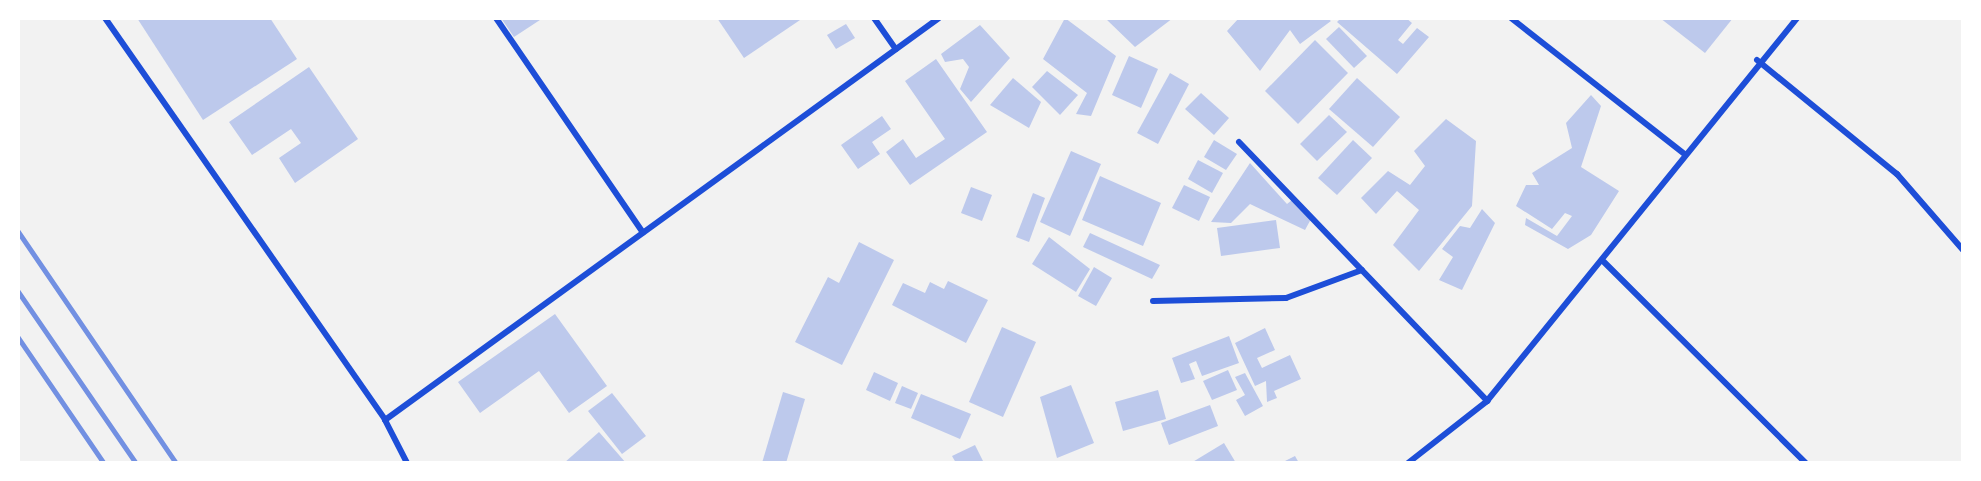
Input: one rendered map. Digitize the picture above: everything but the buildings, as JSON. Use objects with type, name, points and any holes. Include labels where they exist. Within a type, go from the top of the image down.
[{"type":"street","points":[[105,18],[385,420],[407,463]]},
{"type":"street","points":[[496,18],[643,233]]},
{"type":"street","points":[[874,18],[896,49]]},
{"type":"street","points":[[385,420],[939,18]]},
{"type":"street","points":[[1511,18],[1683,153]]},
{"type":"street","points":[[1408,463],[1487,400],[1604,262],[1683,153],[1757,60],[1797,18]]},
{"type":"street","points":[[1757,60],[1897,174],[1963,250]]},
{"type":"street","points":[[1239,142],[1487,400]]},
{"type":"street","points":[[1604,262],[1806,463]]},
{"type":"street","points":[[1153,301],[1286,298],[1362,270]]},
{"type":"railway","points":[[18,231],[176,463]]},
{"type":"railway","points":[[18,291],[136,463]]},
{"type":"railway","points":[[18,337],[104,463]]}]
